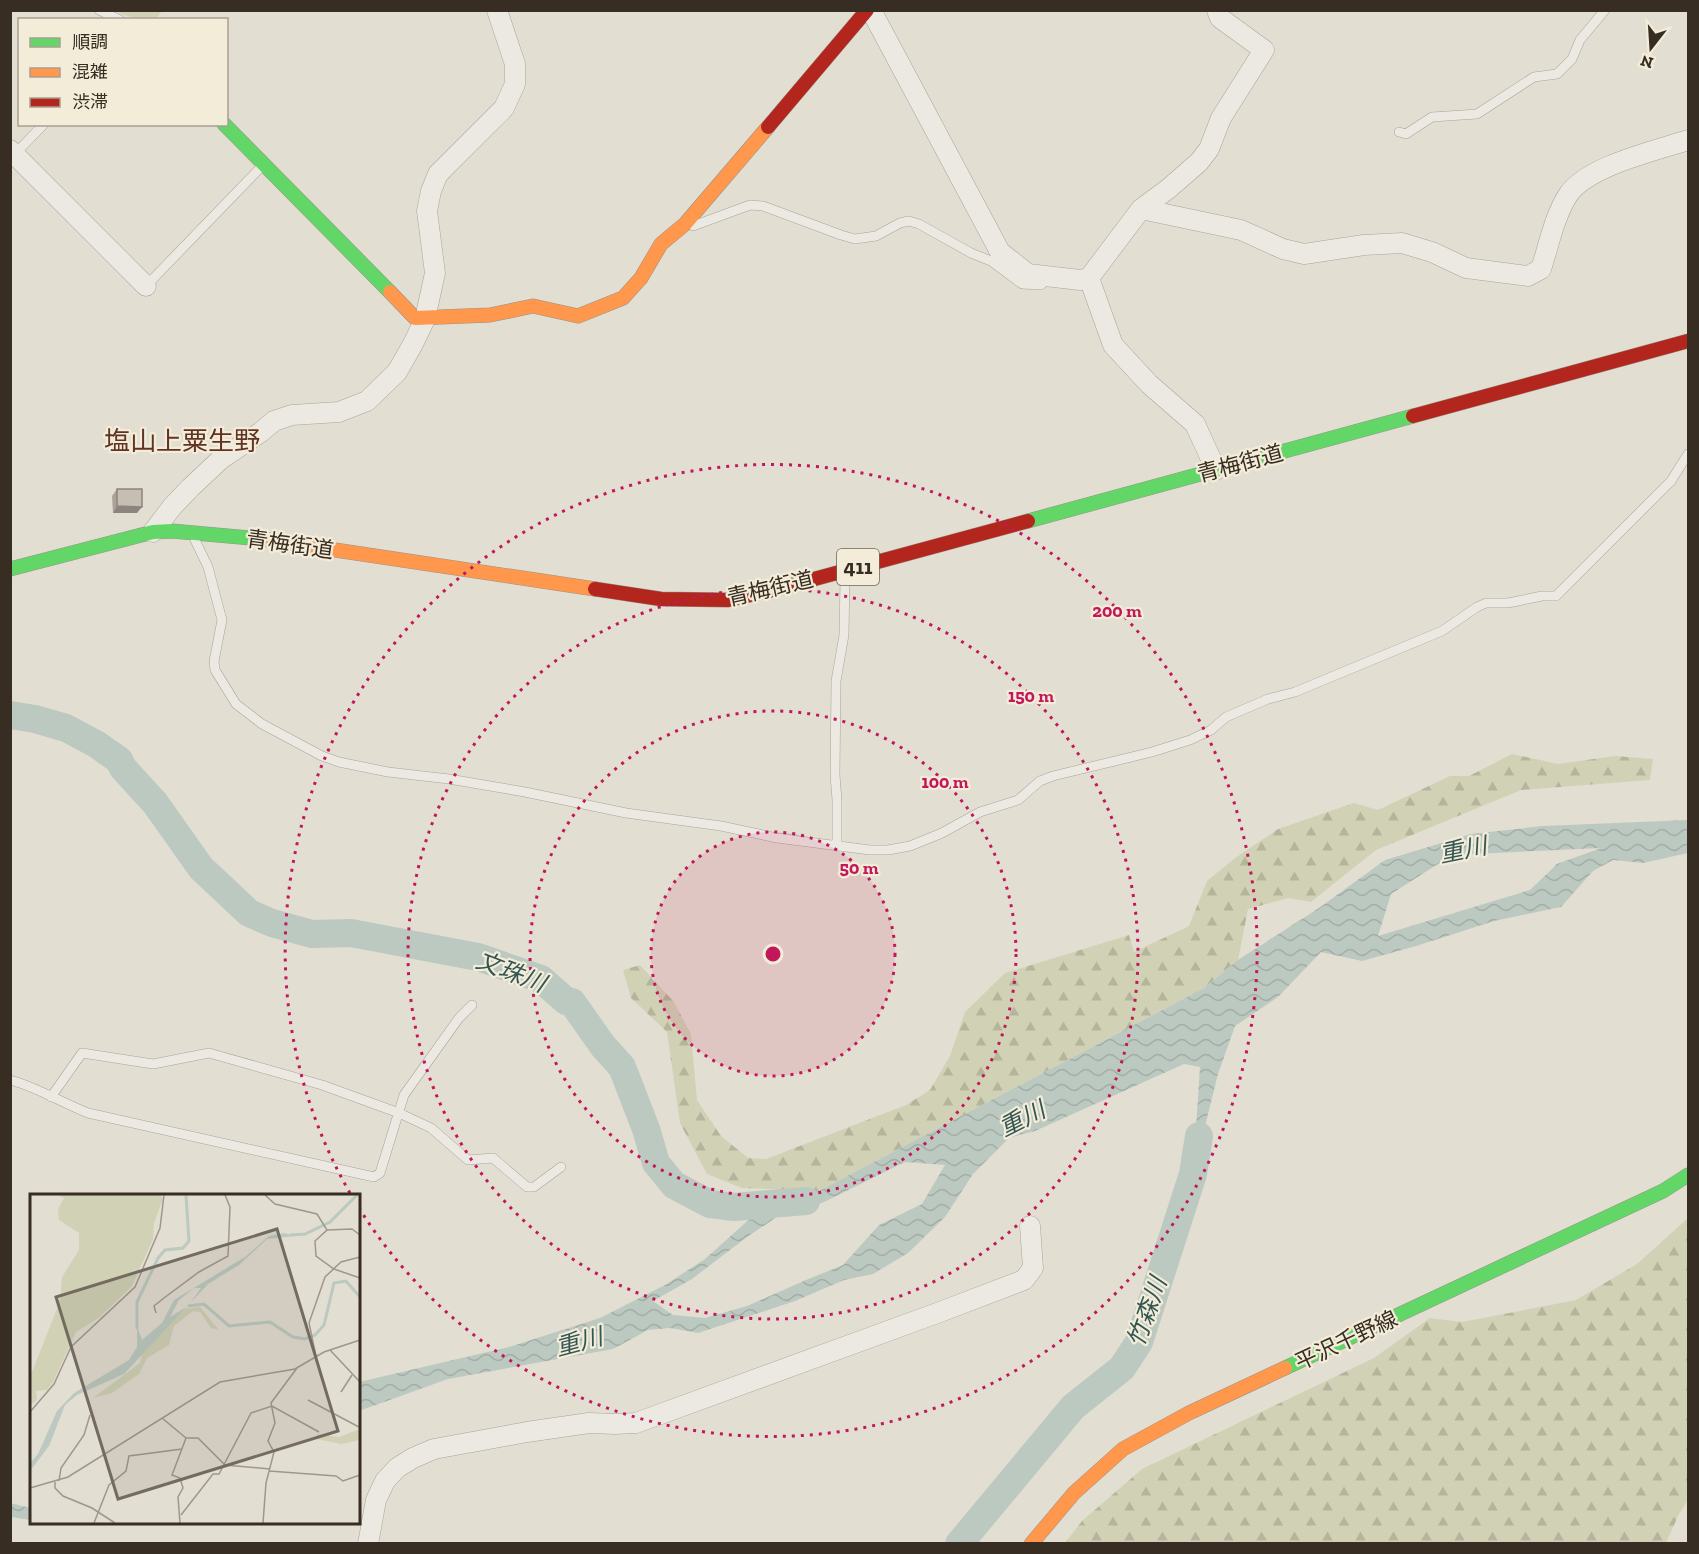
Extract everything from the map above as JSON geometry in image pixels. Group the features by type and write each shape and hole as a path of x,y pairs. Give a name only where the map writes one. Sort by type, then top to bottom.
{"main road":[{"path":"227,126 416,318 490,315 533,306 578,316 623,298 641,278 661,244 685,224 869,10"},
{"name":"青梅街道","path":"10,568 153,532 191,532 246,537 661,599 728,600 844,571 1689,341"},
{"name":"平沢千野線","path":"1031,1544 1074,1493 1123,1449 1189,1413 1663,1191 1689,1175"}],"street":[{"path":"153,532 171,507 221,459 274,421 292,415 339,412 367,401 397,372 424,319 435,273 427,211 431,191 438,174 504,108 515,84 514,64 497,10"},
{"path":"869,10 1000,252 1028,274 1080,280 1089,278 1141,209 1168,189 1209,149 1221,118 1264,50 1220,18 1217,10"},
{"path":"1141,209 1241,230 1283,249 1304,254 1364,245 1402,243 1432,252 1466,268 1528,276 1541,269 1558,215 1568,194 1582,179 1602,169 1689,140"},
{"path":"12,154 146,286"},
{"path":"1089,278 1113,345 1149,384 1195,424 1215,470"},
{"path":"368,1544 376,1500 385,1481 397,1467 413,1458 434,1449 527,1431 589,1423 636,1423 940,1312 1024,1280 1033,1268 1030,1226"}],"lane":[{"path":"99,10 116,18"},
{"path":"1399,132 1406,134 1432,117 1477,114 1534,77 1557,74 1572,59 1580,40 1605,10"},
{"path":"12,154 42,126"},
{"path":"146,286 264,164"},
{"path":"685,224 692,227 750,205 764,206 841,235 855,238 876,236 900,223 909,221 919,224 971,254 991,261 1022,284 1041,285 1049,276"},
{"path":"191,532 208,567 222,620 213,661 215,669 236,704 262,724 322,756 339,762 388,772 514,790 626,813 721,826 777,838 870,850 888,850 910,846 942,833 980,812 1018,800 1040,781 1190,740 1211,730 1226,717 1268,699 1295,692 1442,631 1486,603 1508,603 1542,596 1556,596 1671,481 1689,454"},
{"path":"837,845 837,800 834,775 836,681 844,635 844,571"},
{"path":"10,1080 27,1085 88,1113 374,1177 380,1173 404,1095 459,1018 472,1005"},
{"path":"51,1097 82,1053 153,1064 209,1053 322,1085 399,1113 431,1128 468,1160 493,1158 527,1187 534,1187 561,1167"}],"green space":[{"path":"115,11 162,11 157,18 135,18"},
{"path":"1512,754 1558,764 1615,756 1653,759 1650,780 1521,790 1376,850 1311,902 1288,898 1248,909 1238,960 1204,988 819,1191 742,1188 707,1174 680,1123 667,1032 631,998 623,970 640,965 674,1002 691,1034 697,1100 721,1136 748,1158 766,1159 906,1105 930,1090 950,1056 965,1012 1005,973 1129,935 1134,952 1189,926 1207,881 1235,858 1278,829 1354,803 1378,810 1450,776 1469,776"},
{"path":"1688,1218 1688,1500 1666,1543 1065,1543 1082,1521 1142,1469 1374,1358 1430,1318 1462,1322 1576,1300 1637,1264"}],"water":[{"name":"重川","path":"1688,820 1688,853 1643,863 1613,860 1593,871 1561,907 1494,921 1362,961 1321,952 1278,997 1235,1026 1218,1074 1193,1174 1200,1067 1184,1064 1035,1131 1009,1138 973,1174 945,1217 908,1253 873,1274 844,1280 795,1301 698,1333 670,1328 648,1330 613,1349 448,1379 360,1411 360,1382 509,1347 600,1318 665,1285 705,1259 776,1198 819,1191 1204,988 1238,960 1319,908 1385,860 1471,834 1543,826","holes":["1601,848 1557,864 1530,890 1378,936 1391,894 1452,855","905,1162 945,1165 922,1204 879,1225 843,1265 747,1306 705,1318 673,1315 653,1301 692,1279 790,1208 822,1203"]},
{"path":"10,1503 30,1508 30,1520 11,1517"}],"building":[{"path":"117,489 142,489 142,507 117,506"}],"waterway":[{"name":"文珠川","path":"10,715 66,728 96,744 119,760 123,768 155,803 201,868 249,913 272,923 312,934 351,933 478,957 541,979 566,1001 572,1002 603,1046 622,1067 646,1129 656,1163 674,1185 710,1204 734,1207 806,1201"},
{"name":"竹森川","path":"959,1544 1073,1407 1122,1368 1139,1342 1193,1174 1199,1136"}],"traffic: fast":[{"path":"226,126 390,292"},
{"path":"1028,521 1413,416"},
{"path":"10,569 153,532 172,531 262,539"},
{"path":"1285,1368 1663,1191 1688,1175"}],"traffic: slow":[{"path":"390,292 415,318 490,315 533,306 578,316 623,298 641,278 661,244 685,224 768,127"},
{"path":"262,539 595,589"},
{"path":"1031,1544 1074,1493 1123,1449 1189,1413 1285,1368"}],"traffic: jam":[{"path":"768,127 867,10"},
{"path":"1413,416 1688,341"},
{"path":"595,589 661,599 728,600 781,588 1028,521"}],"district":[{"name":"塩山上粟生野","path":"182,441"}]}
